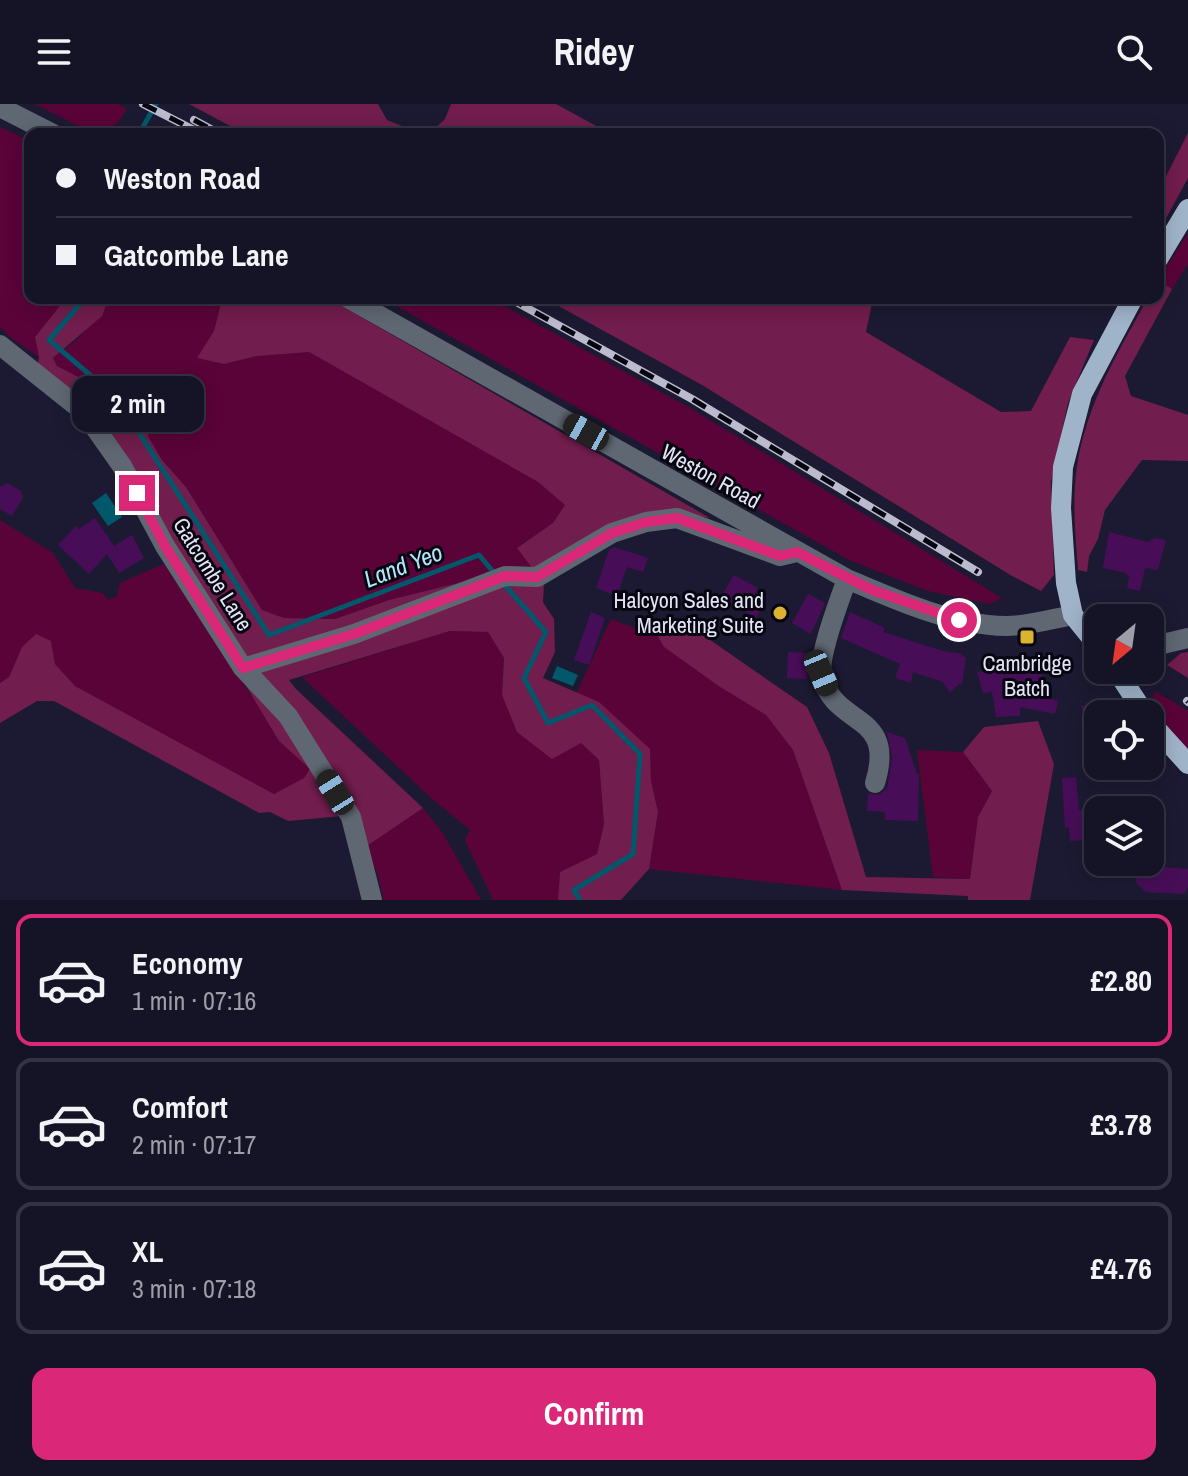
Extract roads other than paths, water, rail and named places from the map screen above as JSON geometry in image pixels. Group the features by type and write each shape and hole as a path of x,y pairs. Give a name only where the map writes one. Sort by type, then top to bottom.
{"main road":[{"path":"1164,249 1188,209"},
{"path":"1084,629 1073,615 1066,583 1061,508 1063,467 1082,394 1129,304"},
{"path":"1164,737 1188,764"}],"street":[{"path":"0,107 41,128"},
{"name":"Weston Road","path":"359,304 847,579 898,601 959,620 1006,626 1073,615"},
{"name":"Gatcombe Lane","path":"0,345 84,412 122,466 165,546 243,668 288,716 351,817 372,900"},
{"path":"243,668 354,634 499,579 537,577 612,533 646,522 677,518 780,556 797,552"},
{"path":"847,579 824,653 821,673 829,694 843,709 872,730 880,749 880,766 875,783"},
{"path":"1164,644 1188,638"}],"water":[{"path":"106,493 122,517 108,526 92,503"},
{"path":"557,666 578,675 573,686 552,678"}],"waterway":[{"name":"Land Yeo","path":"142,128 156,104"},
{"name":"Land Yeo","path":"80,304 49,340 116,397 269,635 479,555 495,574"},
{"name":"Land Yeo","path":"502,582 546,632 524,678 548,723 592,705 640,754 633,854 574,890 580,900"}],"railway":[{"path":"143,104 190,128"},
{"path":"194,120 209,128"},
{"path":"520,304 692,399 978,572"}],"place":[{"name":"Halcyon Sales and Marketing Suite","path":"780,613"},
{"name":"Cambridge Batch","path":"1027,637"}]}
